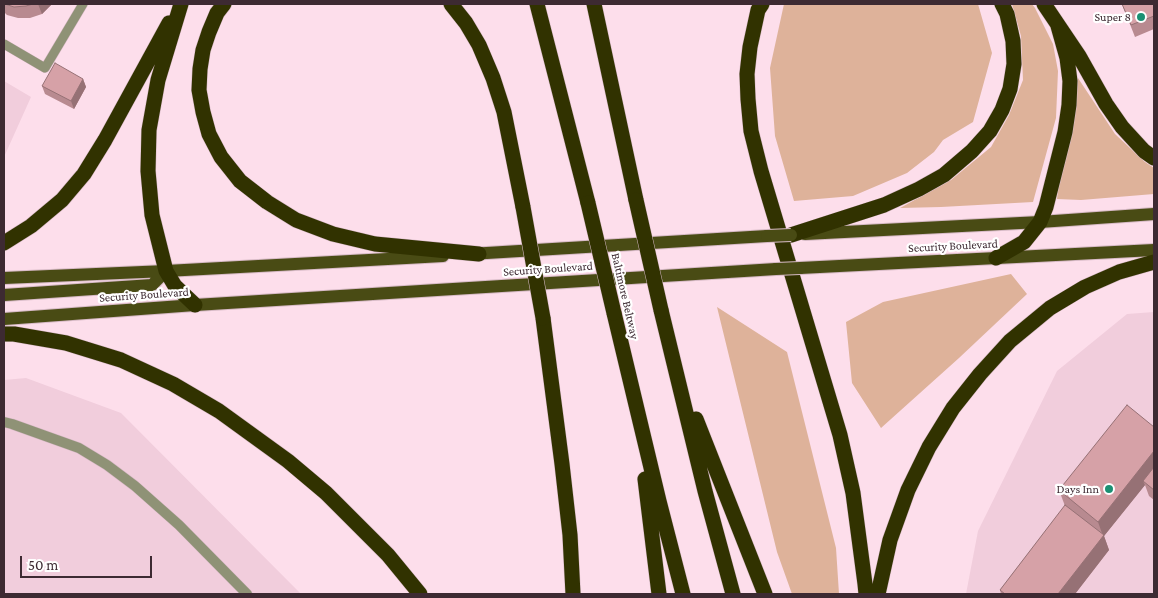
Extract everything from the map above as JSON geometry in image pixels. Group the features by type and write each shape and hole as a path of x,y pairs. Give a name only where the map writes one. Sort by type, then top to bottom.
{"highway":[{"path":"4,243 31,226 62,200 84,174 180,4"},
{"path":"180,4 158,80 149,130 148,171 152,215 166,271 174,286 195,305"},
{"path":"224,4 214,20 204,50 200,69 199,90 202,112 209,134 221,157 240,181 267,202 296,220 333,234 375,244 479,254"},
{"path":"451,4 480,45 504,112 543,318 570,535 573,594"},
{"name":"Baltimore Beltway","path":"537,4 588,203 683,594"},
{"path":"594,4 661,310 705,491 733,594"},
{"path":"762,4 758,10 750,47 747,74 751,131 761,171 840,435 853,493 866,594"},
{"path":"791,235 884,205 920,189 944,175 972,151 990,131 1002,110 1010,89 1014,64 1013,41 1007,14 1002,4"},
{"path":"1044,4 1079,56 1106,104 1122,127 1144,151 1154,158"},
{"path":"996,258 1024,242 1040,222 1046,207 1065,132 1069,105 1070,81 1067,58 1058,26"},
{"path":"878,594 890,540 908,490 929,446 953,408 980,374 1010,341 1050,308 1092,284 1119,272 1154,262"},
{"path":"4,334 66,343 121,360 173,384 219,411 288,461 326,493 388,555 420,594"},
{"path":"675,365 766,594"},
{"path":"636,406 659,594"}],"main road":[{"name":"Security Boulevard","path":"4,278 479,254 1154,214"},
{"name":"Security Boulevard","path":"4,319 195,305 776,269 1154,250"},
{"path":"4,295 152,285 166,271"}],"street":[{"path":"4,422 79,448 107,465 135,486 179,525 247,594"}],"lane":[{"path":"4,44 45,68 83,4"}],"shaded area":[{"path":"784,4 978,4 992,53 973,122 943,140 934,152 907,173 853,196 794,201 775,136 770,68"},
{"path":"1012,4 1032,4 1035,8 1053,44 1058,71 1056,118 1033,202 900,208 951,180 991,147 1009,115 1023,80 1021,36"},
{"path":"1078,78 1115,134 1154,168 1154,194 1081,200 1057,199 1059,181 1074,113"},
{"path":"4,81 31,97 4,157"},
{"path":"1011,274 1027,294 881,428 852,383 846,322 883,302"},
{"path":"717,307 787,352 836,548 839,594 792,594 777,552"},
{"path":"1154,312 1154,594 966,594 978,531 1057,371 1127,314"},
{"path":"26,378 121,413 301,594 4,594 4,380"}],"building":[{"path":"5,4 33,4 14,7"},
{"name":"Super 8","path":"1122,4 1154,4 1154,16 1131,25"},
{"path":"55,63 83,79 71,101 42,86"},
{"name":"Days Inn","path":"1127,405 1154,427 1154,451 1098,522 1059,490"},
{"path":"1154,467 1154,490 1143,481"},
{"name":"Days Inn","path":"1065,505 1104,535 1058,594 1005,594 1000,590"}],"place":[{"name":"Super 8","path":"1141,17"},
{"name":"Days Inn","path":"1109,489"}]}
